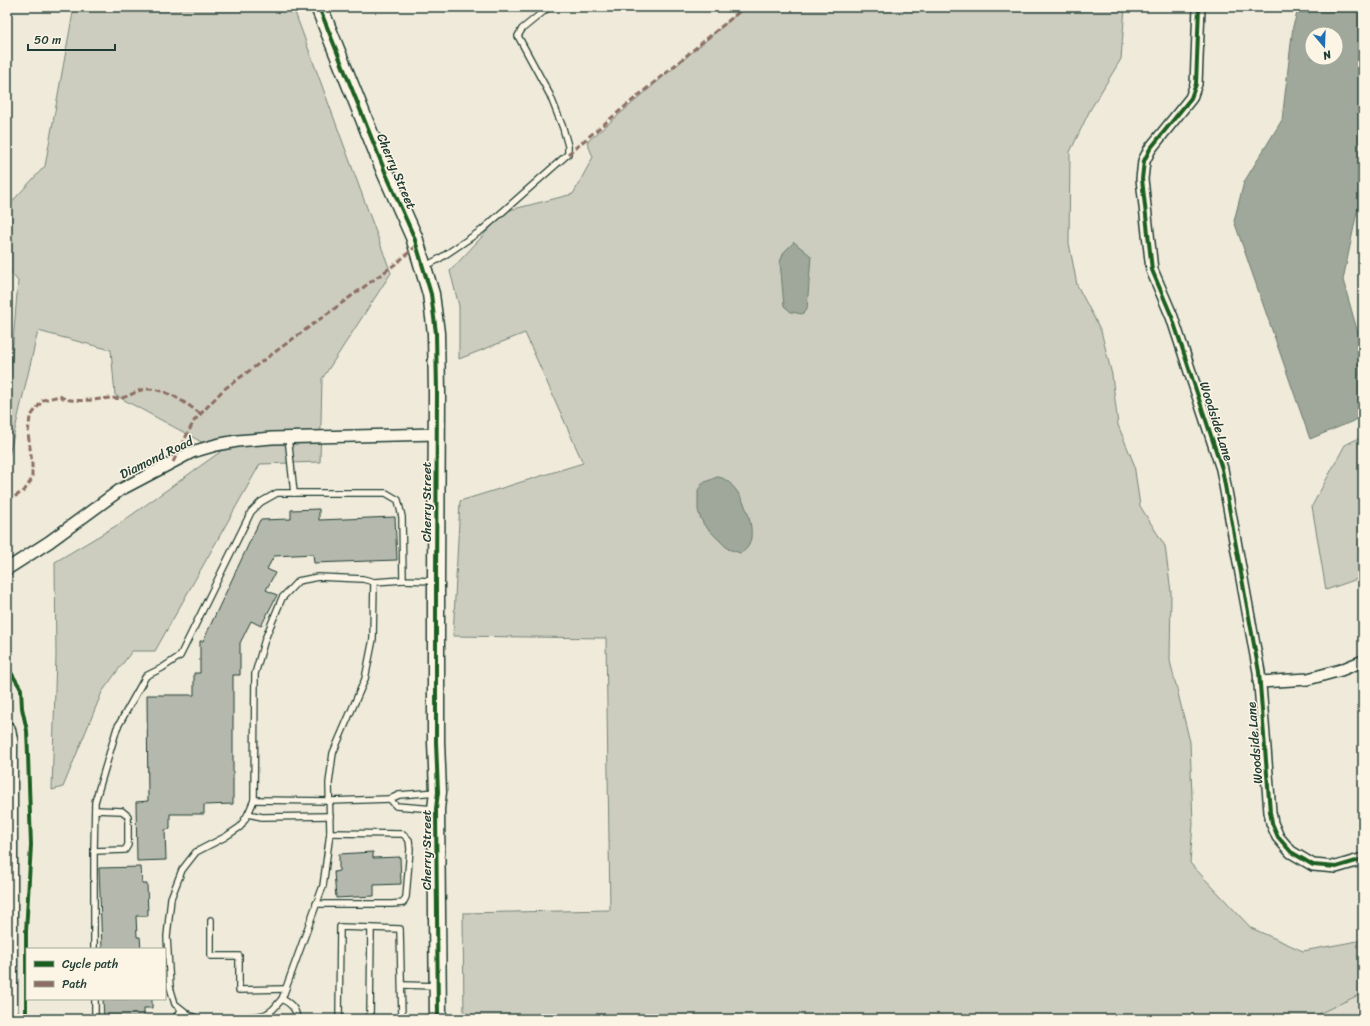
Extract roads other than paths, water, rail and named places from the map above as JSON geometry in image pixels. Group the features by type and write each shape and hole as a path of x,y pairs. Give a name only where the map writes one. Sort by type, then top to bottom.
{"street":[{"name":"Cherry Street","path":"320,7 386,174 414,237 431,294 436,333 436,742 438,792 436,809 438,1019"},
{"name":"Woodside Lane","path":"1199,7 1196,84 1191,98 1144,161 1142,179 1152,270 1172,317 1222,469 1260,682 1272,823 1278,837 1291,852 1313,865 1336,866 1363,859"},
{"name":"Diamond Road","path":"7,569 49,542 120,490 192,452 237,441 288,437 436,434"},
{"path":"1260,682 1308,679 1341,670 1363,661"},
{"path":"7,730 10,740 8,750 9,1019"}],"lane":[{"path":"424,267 439,259 482,230 568,154 568,146 563,128 550,95 518,36 522,29 549,7"},
{"path":"288,437 294,493"},
{"path":"94,948 95,802 117,728 146,676 162,668 180,656 251,512 261,502 277,493 386,493 398,500 402,517 402,580"},
{"path":"198,1019 189,1017 175,1004 170,987 167,936 171,898 182,870 196,852 225,837 240,827 254,800 255,674 265,639 282,598 298,581 318,577 363,579 374,582 402,580 436,581"},
{"path":"228,1019 257,1016 270,1012 282,999 323,886 330,833 329,783 333,753 365,679 373,639 374,582"},
{"path":"254,800 330,801 390,799 399,795 438,792"},
{"path":"390,799 396,806 436,809"},
{"path":"94,851 125,850 128,844 128,816 122,811 95,810"},
{"path":"248,814 262,817 330,816"},
{"path":"316,904 392,904 403,903 406,897 410,849 409,840 403,834 330,833"},
{"path":"211,920 211,956 239,956 239,990 285,989"},
{"path":"339,1019 340,927 400,929 402,1019"},
{"path":"370,1019 371,928"},
{"path":"402,986 437,986"},
{"path":"282,999 291,1004 296,1010 297,1019"},
{"path":"95,1000 95,1019"},
{"path":"174,1019 182,1010"}]}
